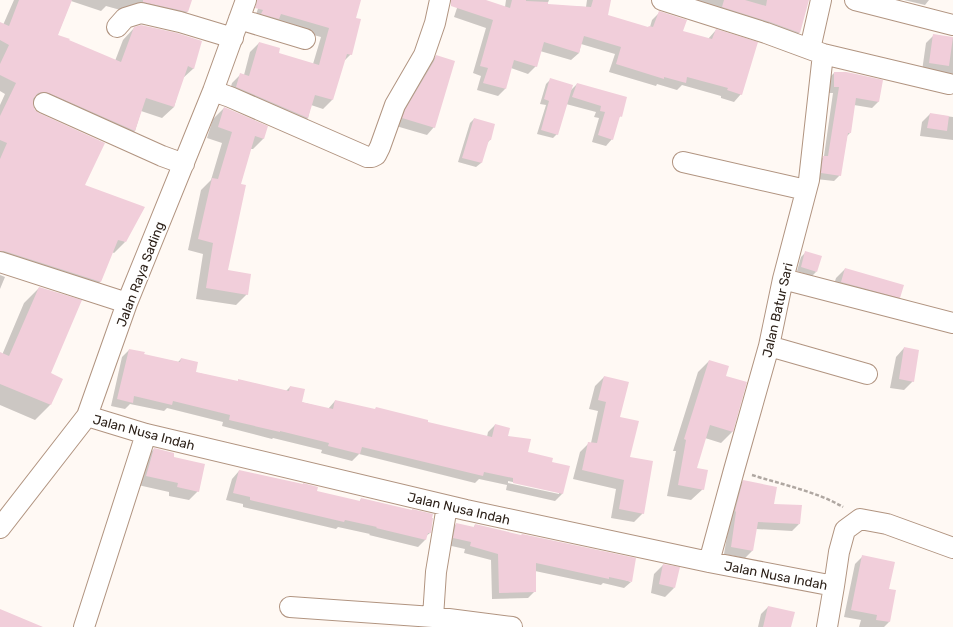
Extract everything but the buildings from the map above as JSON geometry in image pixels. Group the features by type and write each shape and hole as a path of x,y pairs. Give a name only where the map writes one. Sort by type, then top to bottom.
{"street":[{"name":"Jalan Raya Sading","path":"0,528 87,416 127,304 213,91 246,0"},
{"path":"213,91 367,157 372,157 376,155 380,146 395,105 424,54 435,23 440,0"},
{"path":"662,0 817,51 950,84"},
{"name":"Jalan Batur Sari","path":"709,562 769,346 783,279 809,180 817,51 822,0"},
{"path":"855,0 953,25"},
{"path":"117,27 125,18 141,13 180,22 233,38"},
{"path":"239,19 305,39"},
{"path":"44,103 162,156 184,164"},
{"path":"683,162 806,190"},
{"path":"0,262 127,304"},
{"path":"783,279 953,324"},
{"path":"769,346 867,374"},
{"name":"Jalan Nusa Indah","path":"87,416 146,434 447,506 709,562 834,586"},
{"path":"84,627 146,434"},
{"path":"433,617 436,572 447,506"},
{"path":"827,627 839,552 845,530 860,519 887,524 953,548"},
{"path":"290,607 433,617 512,627"}],"path":[{"path":"734,470 813,494 836,503 860,519"}]}
